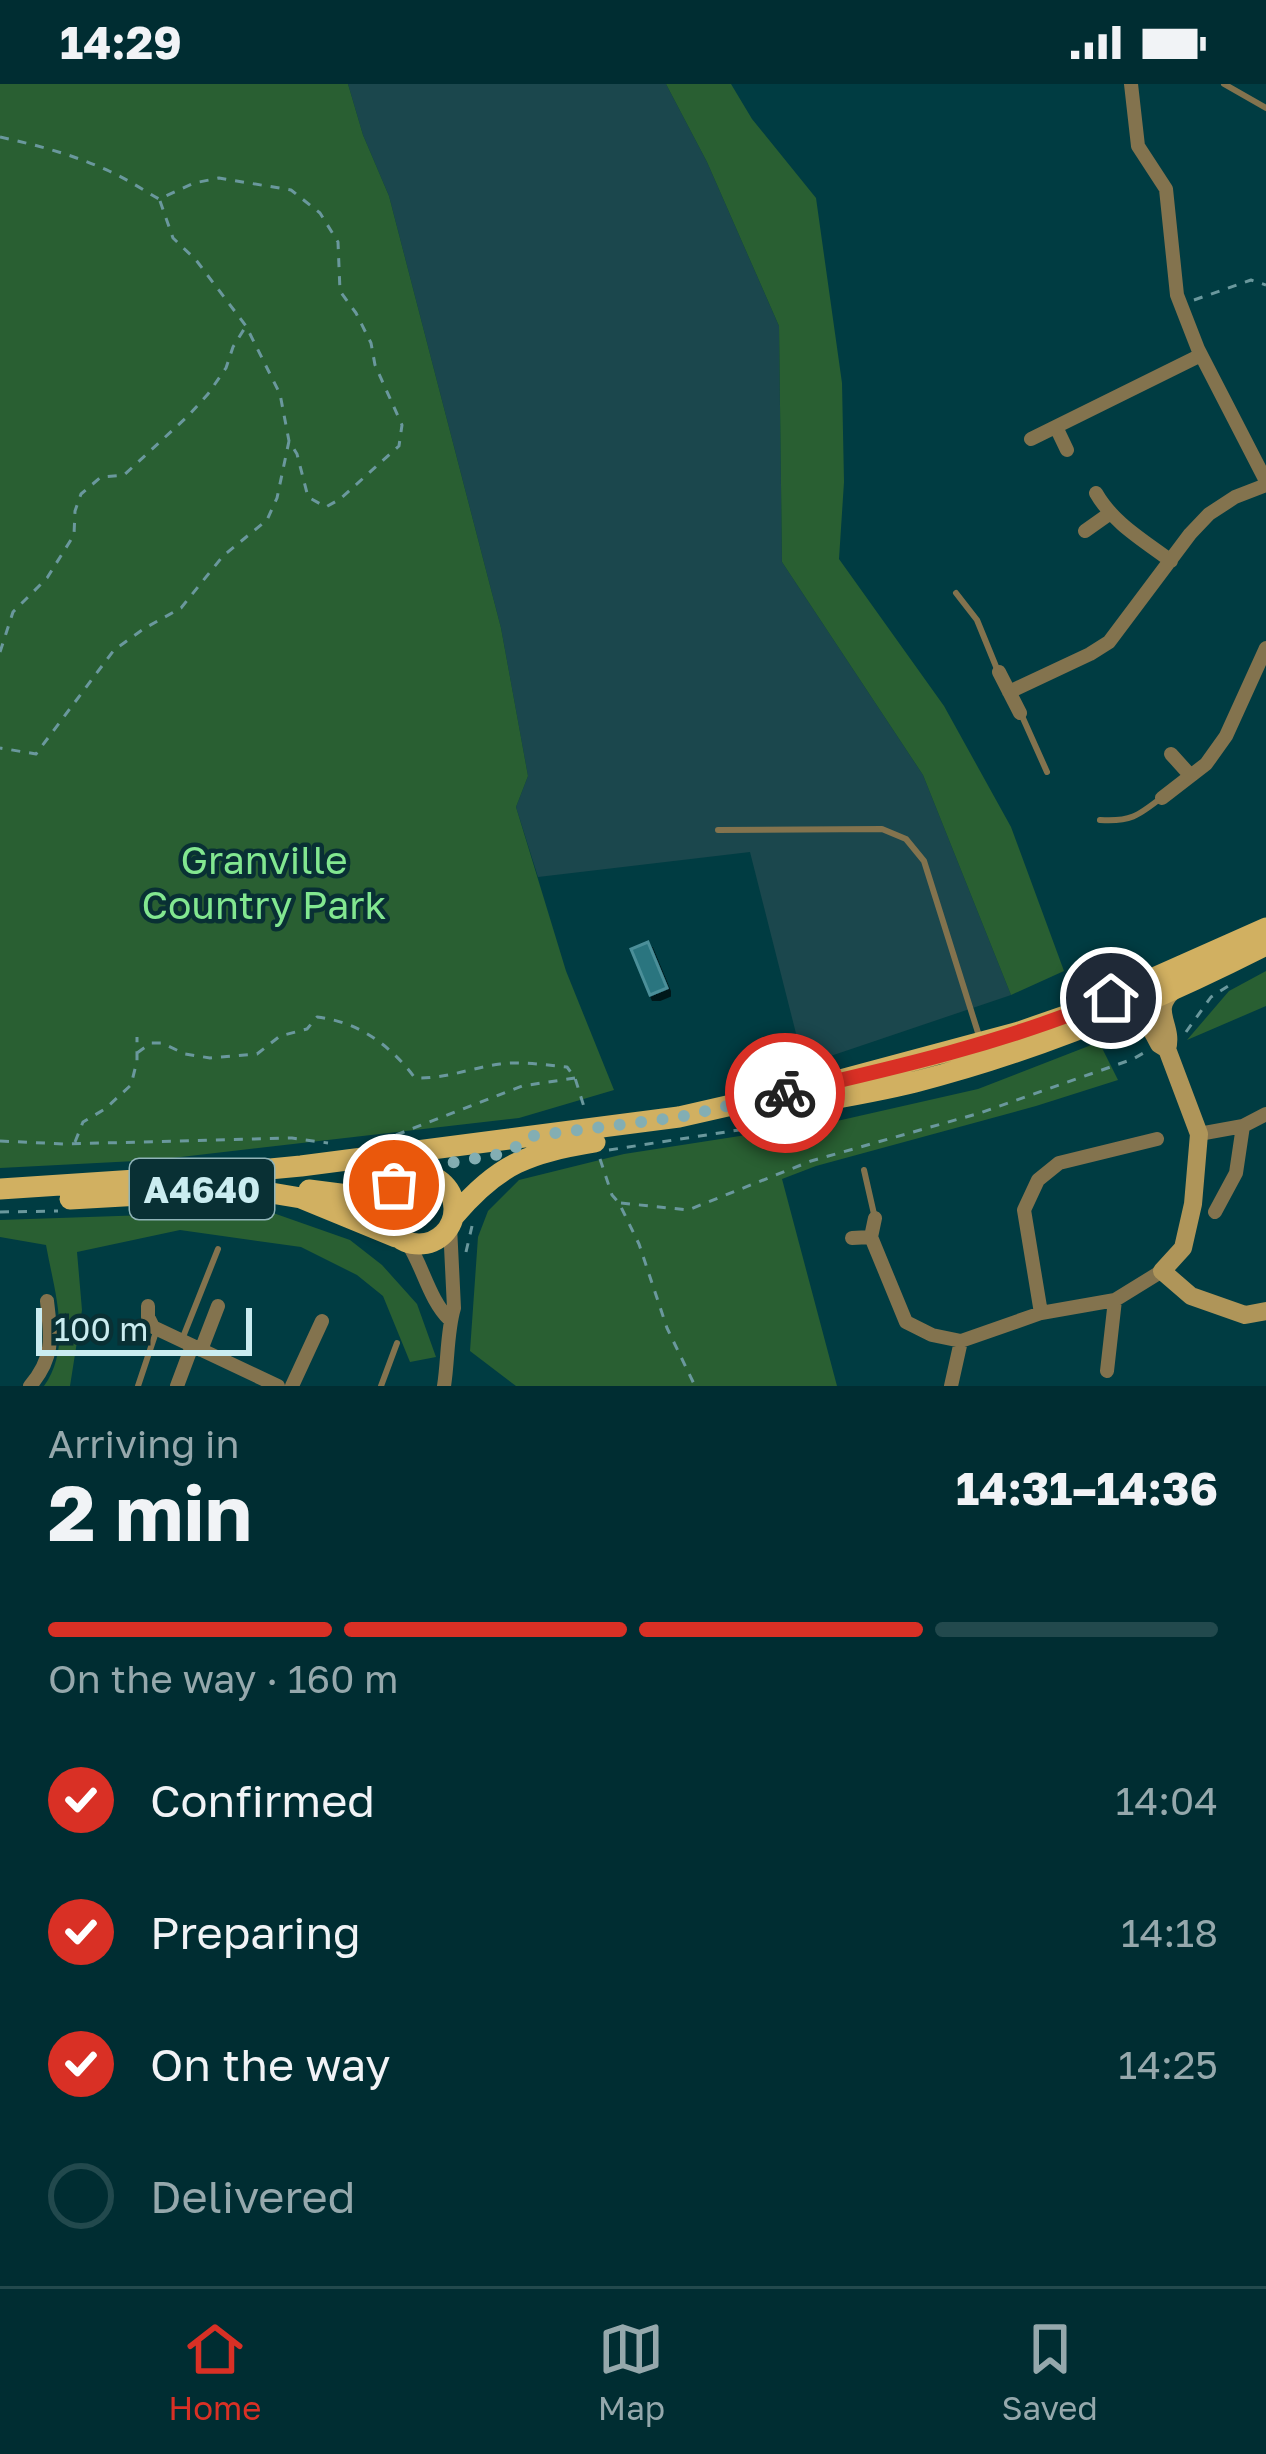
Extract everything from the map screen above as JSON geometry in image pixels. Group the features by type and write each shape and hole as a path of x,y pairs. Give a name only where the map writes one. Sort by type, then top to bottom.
{"main road":[{"name":"A4640","path":"0,1189 301,1166 679,1117 837,1082 981,1043 1077,1012 1266,928"},
{"path":"388,1192 384,1216 389,1228 402,1239 430,1239 486,1181 534,1156 911,1083 1120,1013 1266,946"},
{"name":"A4640","path":"196,1176 213,1182 254,1182 348,1195 388,1192 401,1179 432,1166 507,1153 532,1136"},
{"path":"417,1175 447,1188 454,1198 452,1220"},
{"name":"A4640","path":"0,1202 242,1188 302,1198 402,1239"}],"street":[{"path":"1009,692 1109,642 1209,514 1266,483 1180,304 1166,189 1138,146 1131,84"},
{"path":"1031,439 1201,355"},
{"path":"1056,427 1067,450"},
{"path":"1096,493 1109,514 1171,561"},
{"path":"1085,531 1109,514"},
{"path":"1162,798 1206,764 1226,736 1266,648"},
{"path":"998,672 1020,712"},
{"path":"1172,754 1190,775"},
{"path":"1163,1046 1170,1039 1161,1005 1173,991"},
{"path":"875,1217 871,1238 905,1322 932,1335 961,1341 1041,1313 1115,1300 1162,1271 1183,1248 1193,1204 1198,1134 1163,1046 1143,1014 1120,1013"},
{"path":"1198,1134 1243,1126 1266,1114"},
{"path":"1215,1212 1236,1173 1243,1126"},
{"path":"1041,1313 1024,1210 1038,1180 1059,1163 1156,1139"},
{"path":"444,1386 454,1309 452,1220"},
{"path":"852,1238 871,1238"},
{"path":"402,1239 419,1260 441,1312 450,1320"},
{"path":"1162,1271 1191,1296 1245,1315 1266,1311"},
{"path":"1106,1371 1115,1300"},
{"path":"30,1386 49,1358 47,1301"},
{"path":"148,1306 148,1317 157,1329 278,1386"},
{"path":"176,1386 191,1346 218,1306"},
{"path":"292,1386 322,1321"},
{"path":"29,1325 50,1324"},
{"path":"951,1386 961,1341"}],"lane":[{"path":"1224,84 1266,108"},
{"path":"956,593 977,620 998,672"},
{"path":"1020,712 1047,772"},
{"path":"1100,820 1138,817 1162,798"},
{"path":"718,830 882,829 906,839 924,862 981,1043"},
{"path":"864,1170 875,1217"},
{"path":"835,1242 852,1238"},
{"path":"191,1346 218,1249"},
{"path":"138,1386 157,1329"},
{"path":"381,1386 397,1342"}],"path":[{"path":"0,137 90,163 159,199 173,238 196,260 246,326 280,394 308,497 326,507 340,499 399,446 402,425 371,344 340,291 338,242 320,213 291,190 220,178 194,183 159,199"},
{"path":"1180,304 1251,280 1266,285"},
{"path":"0,652 13,612 46,578 74,535 81,494 101,477 124,475 188,416 226,368 246,326"},
{"path":"0,748 36,754 114,650 181,608 223,556 268,520 289,440"},
{"path":"619,1203 688,1210 811,1160 980,1113 1133,1059 1186,1032 1211,997 1241,977"},
{"path":"137,1054 152,1043 210,1058 257,1054 280,1036 307,1029 317,1017 351,1023 379,1040 415,1078 435,1079 501,1064 567,1067 586,1112"},
{"path":"74,1144 83,1122 130,1085 137,1037"},
{"path":"381,1140 522,1086 575,1078"},
{"path":"0,1141 74,1144 292,1138 333,1144"},
{"path":"600,1160 695,1386"},
{"path":"136,1209 193,1204"},
{"path":"0,1212 68,1210"}],"shaded area":[{"path":"348,84 666,84 707,162 779,326 782,562 923,775 1011,995 804,1065 750,852 538,877 516,807 528,776 501,628 389,196"}],"green space":[{"name":"Granville Country Park","path":"0,84 348,84 389,196 501,628 528,776 516,807 566,971 614,1090 519,1118 155,1160 0,1168"},
{"path":"666,84 731,84 752,119 816,198 842,383 844,482 839,559 944,706 1011,827 1064,971 1011,995 923,775 782,562 779,326 707,162"},
{"path":"1266,971 1266,1006 1187,1040 1229,991"},
{"path":"1099,1042 1118,1080 782,1179 837,1386 516,1386 470,1351 478,1237 488,1211 519,1180 624,1154 837,1121 978,1089"},
{"path":"276,1214 350,1240 382,1265 417,1304 436,1357 410,1362 383,1296 357,1275 301,1247 180,1230 77,1252 82,1310 70,1386 44,1386 53,1370 59,1336 46,1245 0,1237 0,1220"}],"building":[{"path":"648,942 667,988 650,995 631,949"}],"way so far":[{"path":"394,1185 432,1166 507,1153 532,1136 679,1117 785,1093"}],"route":[{"path":"785,1093 969,1047 1111,998"}]}
